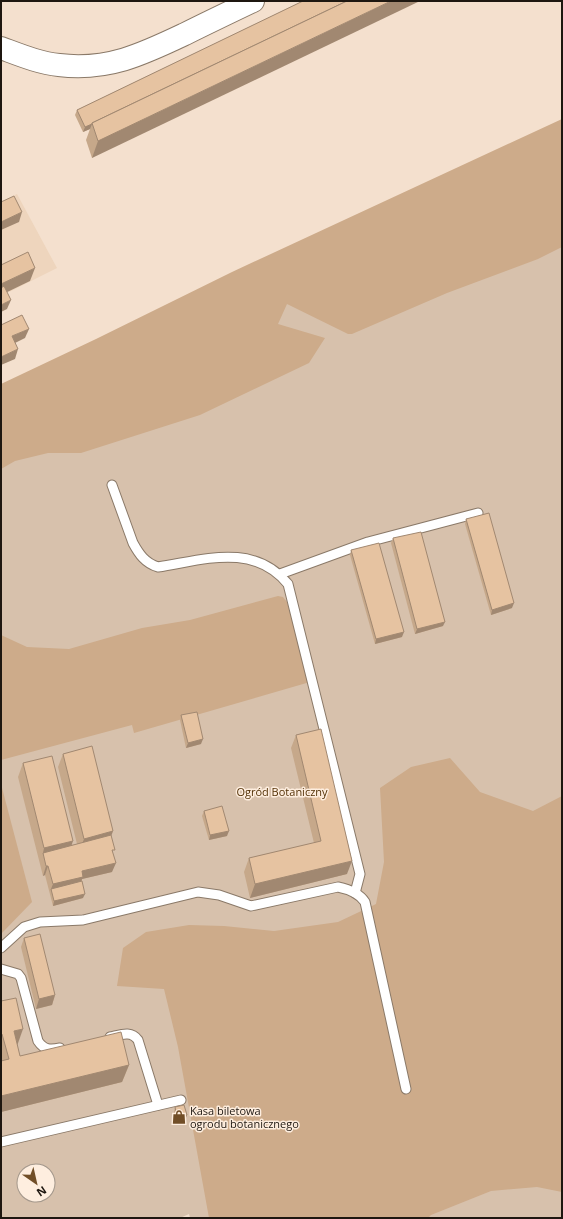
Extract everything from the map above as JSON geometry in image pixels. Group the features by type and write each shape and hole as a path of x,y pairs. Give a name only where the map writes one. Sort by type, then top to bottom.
{"street":[{"path":"1,48 28,58 60,65 98,65 117,62 153,50 253,1"}],"lane":[{"path":"112,485 133,543 137,551 152,565 158,567 218,557 247,558 264,564 280,574 288,584 360,874 355,893"},
{"path":"280,574 368,542 478,513"},
{"path":"1,948 24,927 40,922 83,920 198,892 218,895 251,906 338,886 355,893 366,902 406,1089"},
{"path":"1,969 18,974 21,978 40,1044 51,1050 66,1046"},
{"path":"103,1038 125,1034 131,1034 136,1037 140,1044 158,1105"},
{"path":"1,1142 181,1100"}],"shaded area":[{"path":"562,119 562,247 538,259 447,293 352,334 348,334 287,304 278,324 325,338 309,363 200,415 81,453 48,453 15,461 1,469 1,384 232,272"},
{"path":"17,194 57,268 1,296 1,202"},
{"path":"278,596 283,597 287,602 310,682 134,733 132,725 1,760 1,635 27,647 69,649 142,628 190,620"},
{"path":"450,758 480,792 533,811 562,796 562,1192 537,1187 491,1191 431,1215 428,1218 209,1218 178,1047 164,989 117,986 123,948 146,932 189,925 224,926 274,931 338,922 376,904 384,862 380,788 411,767"},
{"path":"1,784 32,902 1,934"}],"green space":[{"name":"Ogród Botaniczny","path":"562,150 562,1218 190,1218 189,1214 180,1218 1,1218 1,414"}],"building":[{"path":"303,1 347,1 85,127 77,110"},
{"path":"347,1 391,1 98,141 92,123"},
{"path":"14,196 22,212 1,222 1,202"},
{"path":"28,252 35,268 1,284 1,265"},
{"path":"4,286 11,300 1,305 1,288"},
{"path":"22,315 29,329 12,336 18,349 1,357 1,325"},
{"path":"489,513 514,603 492,610 466,519"},
{"path":"421,532 445,622 417,629 393,538"},
{"path":"379,543 404,632 376,639 351,550"},
{"path":"197,712 203,739 188,743 181,715"},
{"path":"321,729 352,861 255,884 249,858 321,841 296,735"},
{"path":"92,746 113,831 84,839 63,754"},
{"path":"52,756 73,841 44,848 23,763"},
{"path":"222,806 229,831 210,835 204,811"},
{"path":"111,835 115,850 112,850 116,863 82,871 83,877 53,884 43,853"},
{"path":"82,881 85,894 54,901 51,889"},
{"path":"40,934 55,995 39,999 24,938"},
{"path":"16,998 23,1029 14,1031 20,1056 121,1032 129,1065 1,1096 1,1061 9,1059 1,1034 1,1001"},
{"path":"184,1105 187,1115 177,1117 175,1107"}],"place":[{"name":"Kasa biletowa ogrodu botanicznego","path":"179,1117"}]}
